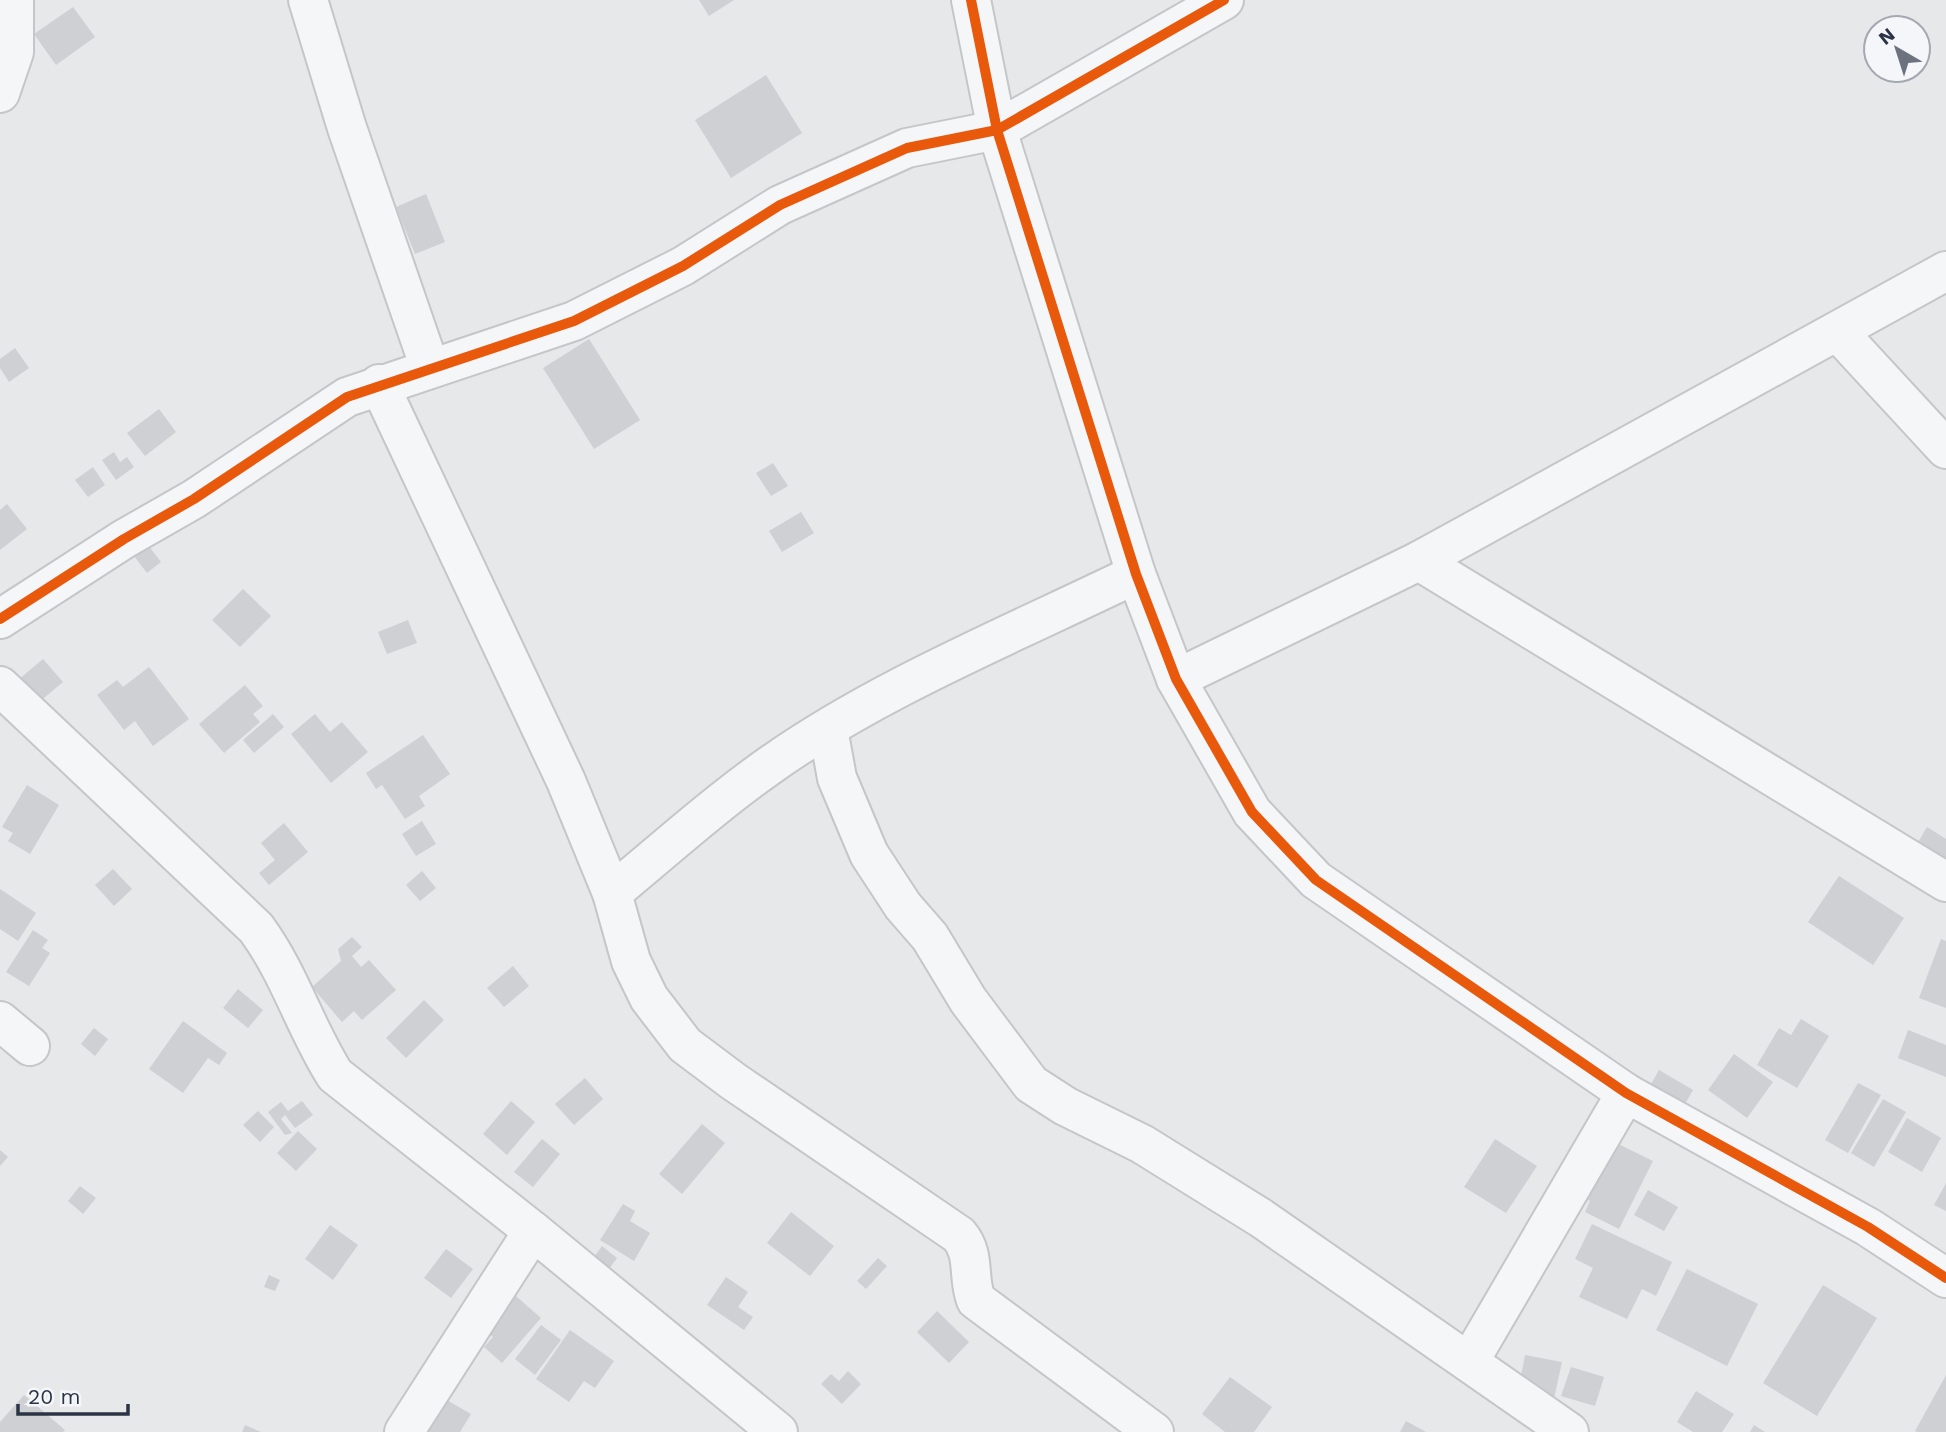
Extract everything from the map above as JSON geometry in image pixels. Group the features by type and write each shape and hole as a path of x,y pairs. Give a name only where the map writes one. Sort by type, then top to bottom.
{"street":[{"path":"0,93 14,52 14,0"},
{"path":"308,0 347,128 430,368"},
{"path":"971,0 997,130 1136,574 1176,679 1252,812 1316,880 1626,1093 1868,1227 1946,1278"},
{"path":"0,619 124,539 194,499 347,397 379,384 574,321 683,266 780,205 907,148 997,130 1224,0"},
{"path":"1176,679 1419,561 1946,271"},
{"path":"1838,332 1946,449"},
{"path":"379,384 566,781 612,893 631,961 649,998 685,1045 733,1081 959,1235 969,1246 970,1284 976,1300 1154,1432"},
{"path":"1419,561 1946,882"},
{"path":"612,893 769,766 828,729 942,668 1136,574"},
{"path":"0,686 256,928 274,952 315,1044 335,1075 533,1231 778,1432"},
{"path":"828,729 837,778 869,854 903,906 929,937 975,1010 1031,1084 1065,1106 1142,1144 1261,1218 1569,1432"},
{"path":"0,1021 30,1046"},
{"path":"1469,1362 1626,1093"},
{"path":"404,1432 533,1231"}],"building":[{"path":"699,0 734,0 709,16"},
{"path":"73,7 95,37 56,65 34,34"},
{"path":"766,75 802,133 731,178 695,120"},
{"path":"426,194 445,242 415,254 396,207"},
{"path":"589,339 640,420 594,449 543,368"},
{"path":"15,348 29,368 9,382 0,368 0,359"},
{"path":"159,409 176,432 145,456 127,433"},
{"path":"114,452 120,462 127,457 134,467 116,480 102,460"},
{"path":"773,463 788,486 771,496 756,473"},
{"path":"93,467 105,485 88,497 75,480"},
{"path":"7,504 27,529 0,550 0,510"},
{"path":"801,512 814,533 782,552 769,531"},
{"path":"148,545 161,562 147,573 134,556"},
{"path":"243,589 271,616 240,647 212,620"},
{"path":"408,620 417,643 387,654 378,632"},
{"path":"43,659 63,682 32,708 12,685"},
{"path":"149,667 189,719 153,746 135,721 124,730 97,695 117,680 123,687"},
{"path":"245,685 263,706 253,714 260,722 224,753 199,724"},
{"path":"273,714 284,727 254,753 243,740"},
{"path":"315,714 330,732 342,722 368,752 331,783 291,734"},
{"path":"423,735 450,774 419,796 425,806 405,819 382,785 376,789 366,773"},
{"path":"27,785 59,805 30,854 8,841 13,833 2,827"},
{"path":"422,821 436,844 416,856 402,834"},
{"path":"284,823 308,852 269,885 259,873 275,860 261,843"},
{"path":"1927,827 1946,839 1946,890 1904,866"},
{"path":"113,869 132,889 114,906 95,885"},
{"path":"422,871 436,888 420,901 406,885"},
{"path":"1839,876 1904,918 1873,965 1808,922"},
{"path":"0,889 36,913 18,941 0,929"},
{"path":"33,930 48,940 42,948 50,953 29,986 6,972"},
{"path":"352,937 362,947 352,956 361,967 369,960 396,990 362,1020 354,1011 342,1022 312,987 341,961 338,949"},
{"path":"1941,939 1946,941 1946,1008 1919,998"},
{"path":"513,966 529,986 504,1007 487,988"},
{"path":"238,989 263,1010 248,1028 223,1008"},
{"path":"424,1000 444,1020 406,1058 386,1038"},
{"path":"1801,1019 1829,1036 1797,1088 1757,1065 1779,1028 1791,1035"},
{"path":"183,1021 227,1053 219,1065 208,1058 183,1093 149,1069"},
{"path":"94,1028 108,1039 95,1056 81,1044"},
{"path":"1908,1030 1946,1045 1946,1077 1898,1058"},
{"path":"1734,1054 1773,1082 1747,1118 1708,1090"},
{"path":"1659,1070 1693,1090 1673,1125 1639,1105"},
{"path":"585,1078 603,1099 574,1125 555,1104"},
{"path":"1858,1083 1881,1095 1848,1153 1825,1140"},
{"path":"1883,1099 1906,1112 1874,1167 1851,1153"},
{"path":"302,1101 313,1115 295,1128 285,1115 281,1119 292,1133 285,1135 268,1112 281,1102 288,1111"},
{"path":"511,1101 535,1122 507,1155 483,1134"},
{"path":"258,1111 274,1127 260,1142 243,1125"},
{"path":"1907,1118 1941,1138 1922,1172 1888,1152"},
{"path":"702,1124 725,1143 682,1194 659,1174"},
{"path":"1590,1130 1653,1161 1619,1229 1585,1212 1590,1201 1575,1194"},
{"path":"298,1131 317,1149 296,1171 277,1153"},
{"path":"542,1139 560,1154 533,1187 514,1172"},
{"path":"1495,1139 1537,1166 1506,1213 1464,1187"},
{"path":"0,1150 8,1157 0,1166"},
{"path":"1946,1183 1946,1211 1934,1205"},
{"path":"80,1186 96,1198 83,1214 68,1201"},
{"path":"1648,1190 1678,1207 1664,1231 1634,1215"},
{"path":"623,1204 635,1211 630,1221 650,1233 634,1261 600,1240"},
{"path":"791,1212 834,1246 810,1276 767,1243"},
{"path":"1592,1224 1672,1262 1656,1296 1642,1289 1627,1319 1579,1297 1593,1268 1575,1259"},
{"path":"330,1225 358,1245 333,1280 305,1259"},
{"path":"602,1246 617,1258 609,1269 594,1257"},
{"path":"446,1249 473,1269 451,1298 424,1278"},
{"path":"878,1258 887,1266 866,1289 857,1281"},
{"path":"1687,1269 1758,1304 1727,1366 1656,1330"},
{"path":"269,1275 280,1280 275,1291 264,1287"},
{"path":"726,1277 748,1292 738,1307 753,1317 744,1330 707,1305"},
{"path":"1823,1285 1877,1318 1817,1416 1763,1383"},
{"path":"516,1296 541,1318 502,1363 484,1347 493,1337 486,1330"},
{"path":"937,1311 969,1342 949,1363 917,1332"},
{"path":"541,1325 561,1340 535,1375 515,1359"},
{"path":"570,1330 614,1361 595,1388 584,1381 569,1402 536,1379"},
{"path":"1525,1355 1562,1362 1553,1403 1517,1397"},
{"path":"1571,1367 1604,1377 1595,1406 1561,1396"},
{"path":"848,1371 861,1384 842,1404 821,1384 831,1374 839,1381"},
{"path":"1946,1375 1946,1432 1915,1431"},
{"path":"1230,1377 1272,1407 1254,1432 1225,1432 1202,1414"},
{"path":"1696,1391 1734,1414 1722,1432 1693,1432 1677,1422"},
{"path":"24,1395 65,1430 0,1432 0,1422"},
{"path":"445,1399 471,1414 460,1432 426,1432"},
{"path":"1406,1421 1426,1432 1400,1432"},
{"path":"245,1425 261,1432 242,1432"},
{"path":"1754,1425 1765,1432 1750,1432"}],"cycle path":[{"path":"971,0 997,130 1136,574 1176,679 1252,812 1316,880 1626,1093 1868,1227 1946,1278"},
{"path":"0,619 124,539 194,499 347,397 574,321 683,266 780,205 907,148 997,130 1224,0"}]}
